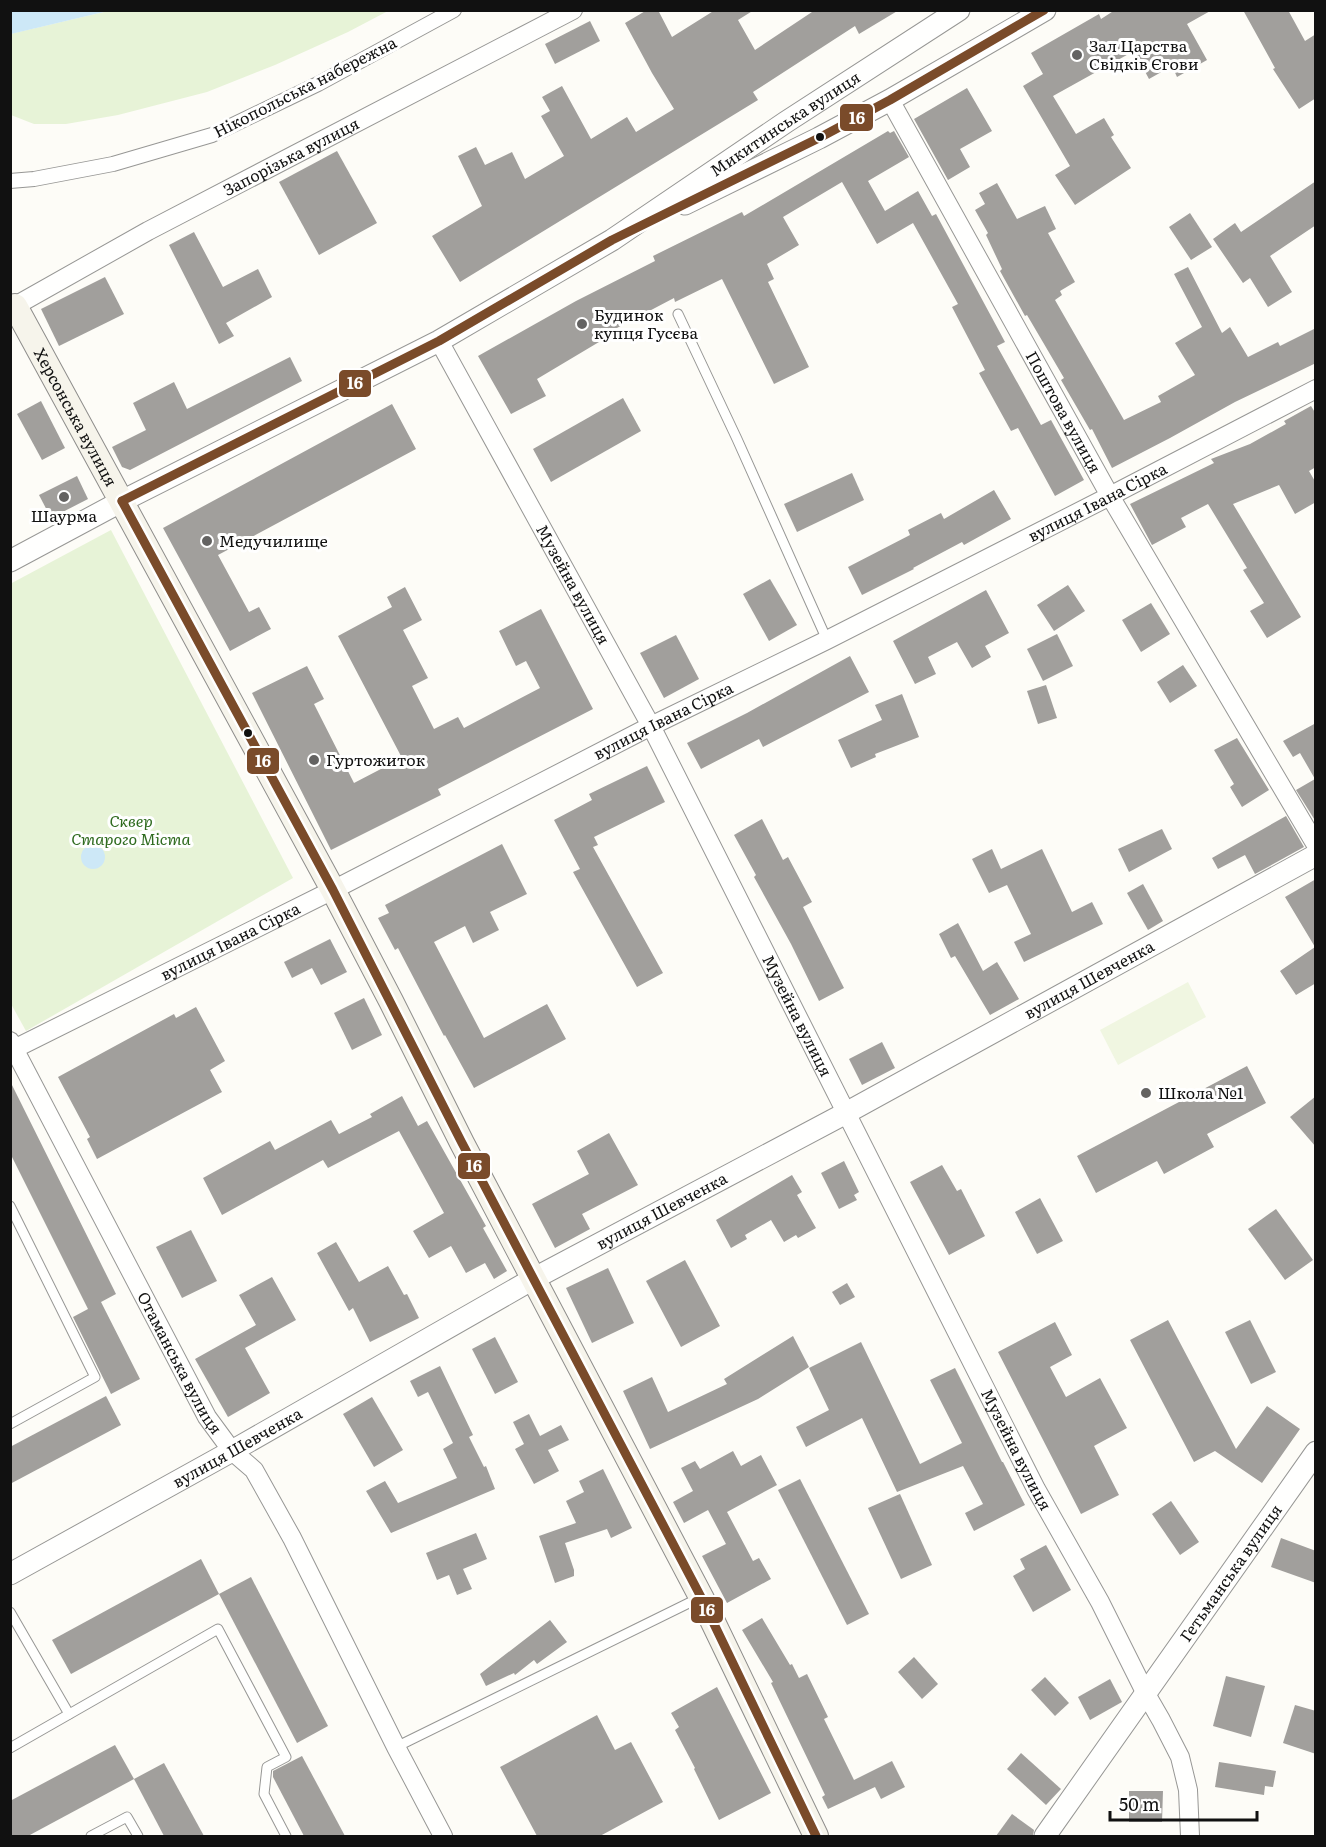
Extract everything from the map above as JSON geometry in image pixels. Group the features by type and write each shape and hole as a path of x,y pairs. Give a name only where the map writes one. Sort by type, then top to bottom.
{"main road":[{"name":"Херсонська вулиця","path":"12,305 122,501 333,890 462,1143 701,1596 816,1836"}],"street":[{"name":"Нікопольська набережна","path":"10,181 34,179 113,164 212,135 318,84 454,10"},
{"name":"Микитинська вулиця","path":"612,240 786,122 960,10"},
{"name":"Микитинська вулиця","path":"10,561 122,501 440,340 612,240 819,138 890,100 1045,10"},
{"name":"Запорізька вулиця","path":"12,305 148,231 568,12"},
{"name":"Поштова вулиця","path":"890,100 1110,496 1316,845"},
{"name":"Музейна вулиця","path":"440,340 651,726 1036,1489 1100,1602 1146,1694"},
{"name":"вулиця Івана Сірка","path":"12,1047 333,890 651,726 827,640 1110,496 1316,388"},
{"name":"вулиця Шевченка","path":"10,1574 232,1451 533,1279 846,1113 1316,855"},
{"name":"Отаманська вулиця","path":"12,1047 207,1417 232,1451 254,1470 292,1538 443,1836"},
{"name":"Гетьманська вулиця","path":"1045,1836 1316,1452"},
{"path":"1146,1694 1180,1757 1188,1790 1190,1836"}],"lane":[{"path":"678,314 827,640"},
{"path":"10,1206 95,1377 10,1424"},
{"path":"396,1747 701,1596"},
{"path":"10,1612 69,1714"},
{"path":"10,1748 218,1629 285,1757 267,1767 264,1794 286,1836"},
{"path":"91,1836 127,1817 138,1836"}],"green space":[{"path":"108,11 388,11 275,65 207,92 118,115 66,124 34,124 11,115 10,34"},
{"name":"Сквер Старого Міста","path":"111,530 293,878 26,1031 10,1002 10,584"},
{"path":"1188,982 1206,1017 1118,1065 1100,1030"}],"water":[{"path":"11,10 108,10 108,11 11,34"},
{"path":"93,845 98,846 104,852 104,862 98,868 93,869 88,868 82,862 81,857 82,852 88,846"}],"building":[{"path":"647,10 658,10 672,37 715,10 754,10 738,20 755,50 815,10 899,10 859,34 855,26 753,92 758,100 460,282 432,236 482,206 458,156 476,147 485,165 512,152 525,179 564,156 541,116 550,111 542,97 562,86 591,139 627,117 636,132 674,109 625,23"},
{"path":"1115,10 1212,10 1187,24 1207,60 1177,77 1172,66 1149,79 1134,51 1053,96 1076,134 1104,118 1114,135 1111,137 1131,168 1075,205 1055,175 1070,166 1023,86 1043,74 1031,53 1099,14 1101,19"},
{"path":"1243,10 1288,10 1305,41 1316,34 1316,98 1299,109 1273,69 1275,68"},
{"path":"590,21 600,41 555,64 545,44"},
{"path":"967,88 992,131 960,149 970,167 948,180 914,119"},
{"path":"888,131 890,133 894,131 909,157 868,181 885,211 918,191 932,216 936,214 1005,342 997,346 1041,425 1051,420 1084,480 1055,496 1018,428 1011,431 979,373 985,370 952,307 958,304 913,223 877,244 842,182 783,217 799,245 767,264 774,279 768,282 809,367 774,384 722,279 675,302 674,298 596,339 599,342 537,379 546,396 511,414 478,356 576,301 655,261 653,256 742,212 744,216"},
{"path":"337,151 377,223 319,255 279,182"},
{"path":"1316,181 1316,225 1270,256 1292,292 1268,307 1250,278 1243,283 1213,239 1235,223 1241,232"},
{"path":"997,183 1017,219 1045,206 1056,229 1048,233 1075,282 1060,291 1062,295 1055,300 1124,420 1161,402 1158,396 1195,375 1175,343 1202,327 1174,274 1188,267 1222,333 1230,327 1248,357 1278,342 1280,346 1316,328 1316,363 1235,402 1112,468 1092,429 1090,430 1061,380 1064,378 1000,271 1002,269 986,235 988,233 975,210 985,204 979,193"},
{"path":"1190,213 1212,247 1191,260 1169,227"},
{"path":"194,232 223,287 258,269 272,297 226,323 234,336 219,344 169,245"},
{"path":"105,277 124,314 59,346 41,309"},
{"path":"290,357 302,381 130,470 122,467 112,447 146,430 133,403 174,382 187,409"},
{"path":"623,398 641,431 551,482 533,449"},
{"path":"41,401 65,448 42,460 17,414"},
{"name":"Медучилище","path":"392,404 416,449 218,555 249,612 259,607 271,629 230,651 163,528"},
{"path":"1311,406 1316,414 1316,467 1309,471 1316,483 1316,502 1295,514 1279,485 1233,504 1301,617 1267,638 1250,611 1264,603 1243,570 1247,568 1208,504 1181,518 1186,527 1152,545 1130,504 1214,463 1211,459 1250,444 1286,424 1284,421"},
{"path":"852,473 864,500 797,532 784,504"},
{"name":"Шаурма","path":"77,476 88,499 51,518 39,495"},
{"path":"994,490 1011,519 964,545 962,542 862,595 848,567 910,535 908,530 941,513 944,519"},
{"path":"770,579 797,625 769,641 743,594"},
{"path":"1068,585 1085,611 1054,631 1037,605"},
{"path":"405,587 422,620 403,630 428,678 412,686 434,729 458,717 464,728 540,688 526,661 516,666 499,631 541,609 593,709 438,789 441,795 331,850 252,693 307,666 324,699 314,704 354,783 402,758 338,636 392,607 387,597"},
{"path":"986,590 1009,633 985,646 991,657 972,668 957,642 928,657 936,674 915,684 893,641"},
{"path":"1151,603 1170,634 1141,652 1122,620"},
{"path":"1057,634 1073,666 1043,681 1027,649"},
{"path":"676,635 699,679 664,698 640,653"},
{"path":"850,656 869,692 763,747 759,739 701,769 687,743"},
{"path":"1183,665 1197,686 1170,703 1157,682"},
{"path":"1046,685 1057,718 1038,724 1027,691"},
{"path":"902,694 919,737 875,754 876,757 851,768 838,740 882,720 875,705"},
{"path":"1316,723 1316,822 1296,790 1315,779 1300,753 1293,757 1283,741"},
{"path":"1237,738 1269,790 1242,807 1230,787 1234,784 1214,750"},
{"path":"647,766 665,802 594,837 598,845 593,847 663,973 637,987 573,872 580,869 554,820 592,800 589,794"},
{"path":"1286,816 1304,847 1255,874 1245,855 1218,869 1212,858"},
{"path":"762,819 783,860 788,857 812,902 803,907 844,988 819,1001 734,835"},
{"path":"1162,829 1172,849 1129,872 1118,849"},
{"path":"502,844 527,894 490,912 499,930 473,943 465,926 434,942 484,1038 547,1004 566,1039 474,1088 398,948 395,950 378,918 389,913 385,905"},
{"path":"992,849 1001,869 1042,849 1072,912 1092,902 1103,924 1024,962 1014,942 1031,934 1007,885 989,893 972,859"},
{"path":"1316,879 1316,983 1296,995 1280,971 1315,947 1285,897"},
{"path":"1143,884 1163,921 1148,930 1127,893"},
{"path":"958,923 983,971 997,962 1019,999 990,1015 955,956 951,958 939,934"},
{"path":"330,939 347,972 321,985 312,968 292,978 284,962"},
{"path":"364,998 382,1035 352,1050 334,1013"},
{"path":"196,1007 225,1061 210,1070 222,1092 97,1159 87,1139 90,1137 58,1077 174,1014 176,1018"},
{"path":"882,1042 895,1068 862,1085 849,1059"},
{"path":"1247,1066 1266,1103 1207,1134 1214,1147 1164,1174 1157,1161 1096,1193 1077,1156"},
{"path":"10,1081 116,1294 101,1302 140,1379 111,1394 73,1317 88,1309 10,1153"},
{"path":"402,1096 418,1126 427,1121 486,1226 483,1228 507,1271 494,1279 485,1263 466,1273 451,1246 429,1258 413,1231 444,1213 399,1131 328,1168 323,1160 222,1215 203,1178 270,1141 275,1150 331,1120 339,1134 372,1117 370,1114"},
{"path":"1316,1096 1316,1147 1290,1117"},
{"path":"609,1133 638,1185 582,1214 590,1229 555,1248 532,1204 589,1174 577,1151"},
{"path":"844,1161 859,1192 854,1195 857,1200 839,1209 821,1173"},
{"path":"942,1165 957,1191 961,1189 985,1236 949,1255 910,1182"},
{"path":"792,1175 802,1192 797,1195 816,1228 798,1238 796,1235 784,1242 771,1220 745,1235 747,1239 731,1248 716,1220"},
{"path":"1040,1198 1063,1241 1037,1254 1015,1212"},
{"path":"1276,1209 1313,1260 1285,1280 1248,1229"},
{"path":"191,1230 217,1281 182,1298 156,1247"},
{"path":"336,1242 359,1282 388,1266 404,1295 407,1294 419,1318 370,1342 353,1308 349,1311 317,1253"},
{"path":"685,1260 720,1326 681,1347 646,1281"},
{"path":"608,1268 634,1323 592,1343 566,1288"},
{"path":"272,1277 296,1320 245,1348 270,1393 228,1417 195,1359 256,1325 239,1295"},
{"path":"847,1283 855,1297 840,1305 832,1292"},
{"path":"1168,1320 1236,1449 1267,1406 1300,1429 1262,1483 1215,1451 1194,1462 1130,1340"},
{"path":"1250,1320 1276,1372 1251,1384 1225,1332"},
{"path":"1055,1322 1072,1355 1050,1367 1066,1397 1100,1378 1127,1428 1094,1446 1119,1495 1081,1514 998,1352"},
{"path":"793,1336 809,1367 758,1399 650,1449 623,1391 652,1377 668,1412 727,1384 724,1379"},
{"path":"495,1337 518,1382 495,1394 472,1349"},
{"path":"861,1342 920,1464 962,1443 930,1380 955,1368 1025,1505 974,1531 965,1513 983,1504 963,1466 897,1492 862,1418 806,1447 796,1427 829,1410 809,1368"},
{"path":"440,1366 473,1435 469,1437 484,1467 486,1466 495,1489 391,1533 366,1491 385,1481 398,1503 457,1478 443,1449 453,1443 428,1392 418,1397 410,1381"},
{"path":"106,1396 121,1425 10,1484 10,1447"},
{"path":"372,1397 403,1450 374,1467 343,1414"},
{"path":"529,1414 540,1436 561,1425 569,1440 548,1450 559,1471 534,1484 515,1449 524,1444 513,1422"},
{"path":"733,1451 741,1466 761,1455 777,1485 727,1512 753,1561 759,1558 771,1579 727,1603 702,1556 726,1544 708,1510 684,1523 673,1502 693,1491 681,1468 695,1461 700,1469"},
{"path":"603,1469 632,1528 611,1538 607,1529 565,1543 574,1576 555,1583 539,1536 576,1523 566,1501 584,1492 579,1481"},
{"path":"800,1479 869,1614 847,1625 778,1490"},
{"path":"900,1494 932,1565 901,1579 868,1508"},
{"path":"1171,1501 1199,1542 1180,1555 1152,1514"},
{"path":"476,1533 487,1559 463,1569 472,1589 457,1595 449,1575 437,1580 426,1553"},
{"path":"1281,1538 1316,1551 1316,1583 1271,1567"},
{"path":"1046,1545 1071,1590 1033,1612 1013,1576 1025,1569 1020,1559"},
{"path":"201,1559 219,1594 71,1674 52,1640"},
{"path":"251,1577 328,1726 297,1743 219,1594"},
{"path":"762,1618 799,1678 807,1674 828,1717 824,1719 854,1780 892,1761 905,1787 881,1799 875,1787 828,1809 822,1797 825,1795 771,1683 773,1682 742,1630"},
{"path":"550,1620 567,1642 537,1664 534,1660 515,1675 514,1673 486,1686 480,1674"},
{"path":"914,1657 938,1684 922,1699 898,1672"},
{"path":"1226,1676 1265,1686 1251,1737 1213,1726"},
{"path":"1045,1677 1069,1703 1055,1716 1031,1690"},
{"path":"1110,1679 1122,1702 1090,1720 1078,1697"},
{"path":"717,1687 771,1793 719,1820 675,1730 679,1727 671,1713"},
{"path":"1295,1705 1316,1711 1316,1754 1283,1743"},
{"path":"597,1715 615,1750 631,1742 663,1802 600,1836 537,1836 500,1767"},
{"path":"115,1745 134,1779 28,1836 10,1836 10,1801"},
{"path":"1021,1753 1061,1789 1046,1805 1007,1769"},
{"path":"302,1756 345,1836 304,1836 273,1777 273,1771"},
{"path":"1219,1762 1276,1771 1273,1787 1265,1786 1264,1795 1215,1787"},
{"path":"164,1763 204,1836 164,1836 134,1779"},
{"path":"1129,1791 1163,1791 1162,1822 1129,1822"},
{"path":"1012,1814 1034,1830 1033,1836 996,1836"}],"transit line":[{"name":"16","path":"122,501 439,341 612,240 819,138 890,100 1044,10"},
{"name":"16","path":"122,501 333,890 462,1143 701,1597 816,1836"}],"place":[{"name":"Зал Царства Свідків Єгови","path":"1077,55"},
{"name":"Будинок купця Гусєва","path":"582,324"},
{"name":"Шаурма","path":"64,497"},
{"name":"Медучилище","path":"207,541"},
{"name":"Гуртожиток","path":"314,760"},
{"name":"Школа №1","path":"1146,1093"}]}
